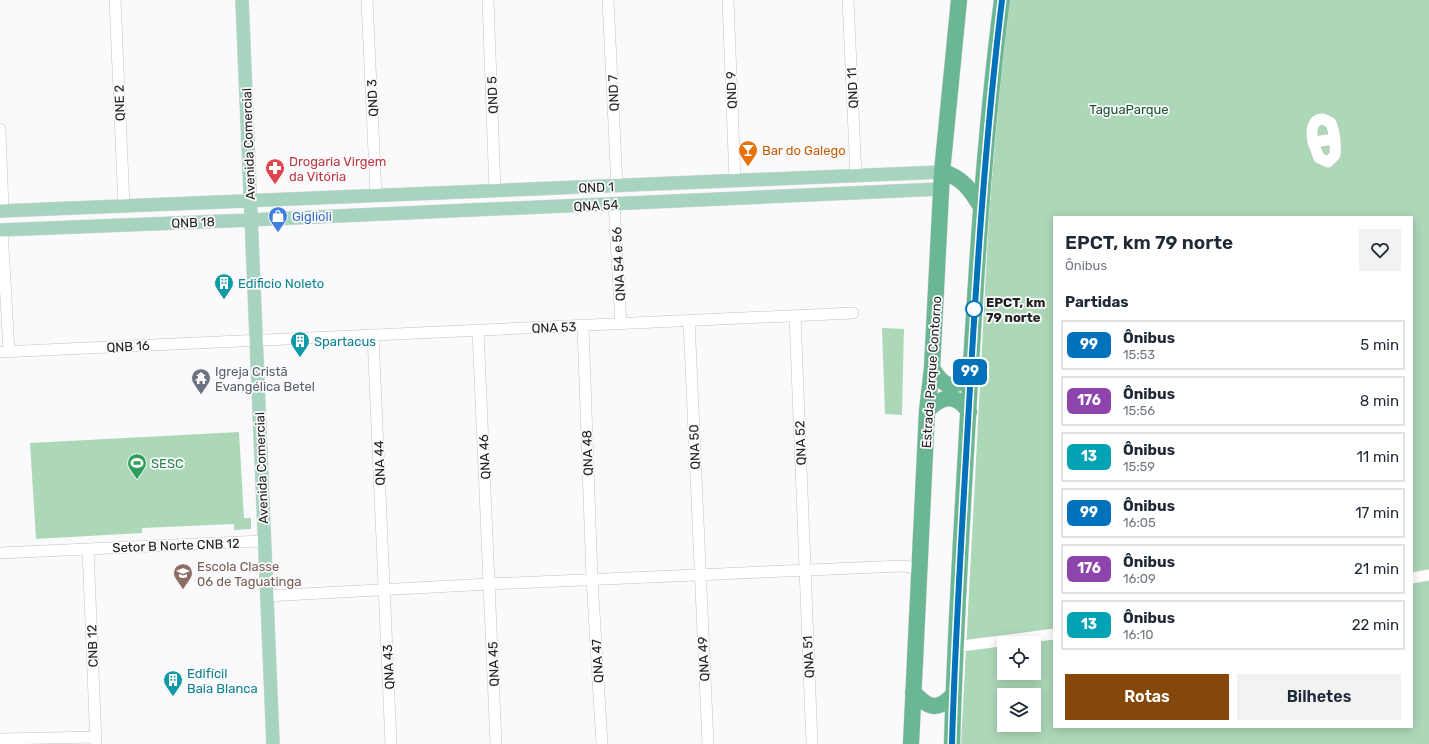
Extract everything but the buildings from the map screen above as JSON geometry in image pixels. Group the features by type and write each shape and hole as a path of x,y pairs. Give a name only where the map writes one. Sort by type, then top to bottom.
{"highway":[{"name":"Estrada Parque Contorno","path":"911,744 927,411 932,368 942,172 959,0"},
{"path":"952,744 954,647 984,160 1002,0"},
{"path":"942,172 950,174 962,181 972,190 981,207"},
{"path":"932,368 941,381 946,384 959,384 970,374"},
{"path":"927,411 936,402 950,399 961,402 968,412"},
{"path":"913,692 924,703 936,706 943,705 953,695"}],"main road":[{"name":"Avenida Comercial","path":"242,0 273,744"},
{"name":"QND 1","path":"2,211 942,172"},
{"path":"891,192 895,180 892,174"},
{"path":"545,207 550,197 546,188"},
{"path":"568,188 563,197 568,206"},
{"name":"QNA 54","path":"251,220 941,189"},
{"path":"324,198 320,208 324,217"},
{"path":"129,206 139,214 135,225"},
{"name":"QNB 18","path":"1,230 251,220"}],"street":[{"name":"QNE 2","path":"115,0 129,206"},
{"name":"QND 3","path":"367,0 376,196"},
{"name":"QND 5","path":"488,0 495,191"},
{"name":"QND 7","path":"608,0 617,186"},
{"name":"QND 9","path":"728,0 735,181"},
{"name":"QND 11","path":"848,0 856,176"},
{"path":"1320,119 1326,120 1330,123 1335,139 1336,155 1328,162 1319,158 1313,142 1312,126 1320,119"},
{"path":"0,129 2,211"},
{"path":"1313,142 1335,139"},
{"name":"QNA 54 e 56","path":"614,204 621,324"},
{"path":"1,230 5,352"},
{"name":"QNA 53","path":"255,340 853,313"},
{"name":"QNA 52","path":"795,316 804,571"},
{"name":"QNA 50","path":"689,320 699,574"},
{"name":"QNA 48","path":"582,326 592,579"},
{"name":"QNA 46","path":"478,330 489,584"},
{"name":"QNA 44","path":"373,335 384,590"},
{"name":"QNB 16","path":"5,352 255,340"},
{"name":"Setor B Norte CNB 12","path":"0,553 264,541"},
{"name":"CNB 12","path":"88,549 96,741"},
{"path":"902,566 920,553"},
{"path":"266,596 592,579 902,566 911,567 920,574"},
{"name":"QNA 51","path":"804,571 812,744"},
{"name":"QNA 49","path":"699,574 708,744"},
{"path":"1413,578 1429,575"},
{"name":"QNA 47","path":"592,579 602,744"},
{"name":"QNA 45","path":"489,584 496,744"},
{"name":"QNA 43","path":"384,590 391,744"},
{"path":"954,647 1053,634"},
{"path":"0,739 96,741"}],"green space":[{"name":"TaguaParque","path":"1010,0 1429,0 1429,744 961,744 989,215 1003,47"},
{"path":"882,328 904,329 902,415 885,414"},
{"name":"SESC","path":"239,432 244,518 251,518 251,529 234,530 234,524 142,528 142,533 36,539 30,443"}],"bus line":[{"name":"99","path":"952,744 954,647 968,428 972,337 984,160 995,50 1002,0"}],"place":[{"name":"Bar do Galego","path":"748,167"},
{"name":"Drogaria Virgem da Vitória","path":"275,185"},
{"name":"Giglioli","path":"278,233"},
{"name":"Edificio Noleto","path":"224,300"},
{"name":"EPCT, km 79 norte","path":"974,309"},
{"name":"Spartacus","path":"300,358"},
{"name":"Igreja Cristã Evangélica Betel","path":"201,395"},
{"name":"SESC","path":"137,480"},
{"name":"Escola Classe 06 de Taguatinga","path":"183,590"},
{"name":"Edifícil Baia Blanca","path":"173,697"}]}
